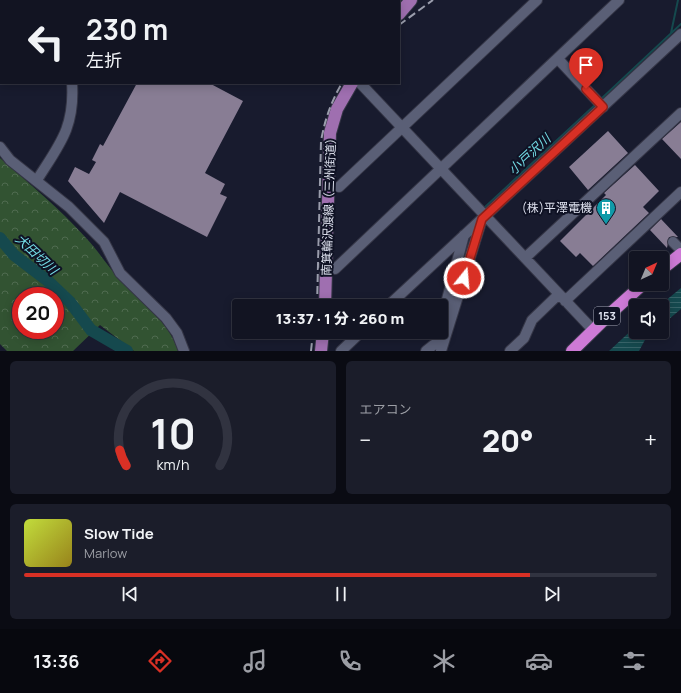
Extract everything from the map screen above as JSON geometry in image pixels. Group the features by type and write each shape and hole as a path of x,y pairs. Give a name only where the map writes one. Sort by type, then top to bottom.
{"highway":[{"path":"669,263 681,254"},
{"name":"153","path":"572,351 635,291"}],"main road":[{"name":"南箕輪沢渡線（三州街道）","path":"325,299 330,133 337,110 351,84"},
{"path":"321,351 322,339"}],"street":[{"path":"338,187 537,0"},
{"path":"335,269 619,0"},
{"path":"395,299 600,103 681,34"},
{"path":"558,59 600,103"},
{"path":"36,180 65,135 73,99 72,84"},
{"path":"361,84 440,168 482,216 537,268 562,298 593,330"},
{"path":"525,258 681,112"},
{"path":"0,147 10,160 69,207 104,242 120,273 166,318 177,333 184,351"},
{"path":"510,351 524,338 532,320 562,298 681,192"},
{"path":"441,351 482,216"},
{"path":"448,299 467,232"},
{"path":"673,242 681,250"},
{"path":"341,351 354,339"},
{"path":"426,351 436,342 437,339"}],"green space":[{"path":"0,158 56,207 77,228 96,249 121,281 161,321 174,340 178,351 134,351 100,325 73,351 7,351 0,344"}],"shaded area":[{"path":"681,288 681,309 669,319 669,299 668,299"},
{"path":"629,332 629,339 645,339 639,351 609,351"}],"building":[{"path":"136,84 211,84 243,101 205,173 225,184 220,194 227,197 207,237 120,192 104,223 68,181 75,167 89,174 96,162 92,160 100,144 103,146"},
{"path":"681,122 681,159 662,139"},
{"path":"608,131 628,153 588,190 569,167"},
{"name":"(株)平澤電機","path":"635,165 659,191 643,207 649,213 593,266 580,253 576,257 560,241 606,195 604,193"},
{"path":"661,219 678,237 669,237 667,248 650,230"}],"waterway":[{"name":"小戸沢川","path":"671,33 678,0"},
{"name":"小戸沢川","path":"601,99 681,24"},
{"name":"小戸沢川","path":"484,208 596,104"},
{"name":"犬田切川","path":"0,238 14,255 48,281 70,302 91,330 127,351"}],"railway":[{"path":"400,24 433,0"},
{"path":"317,299 321,141 324,125 329,111 342,84"},
{"path":"311,351 312,339"}],"place":[{"name":"(株)平澤電機","path":"606,225"}],"route":[{"path":"464,278 482,219 603,107 586,89"}]}
